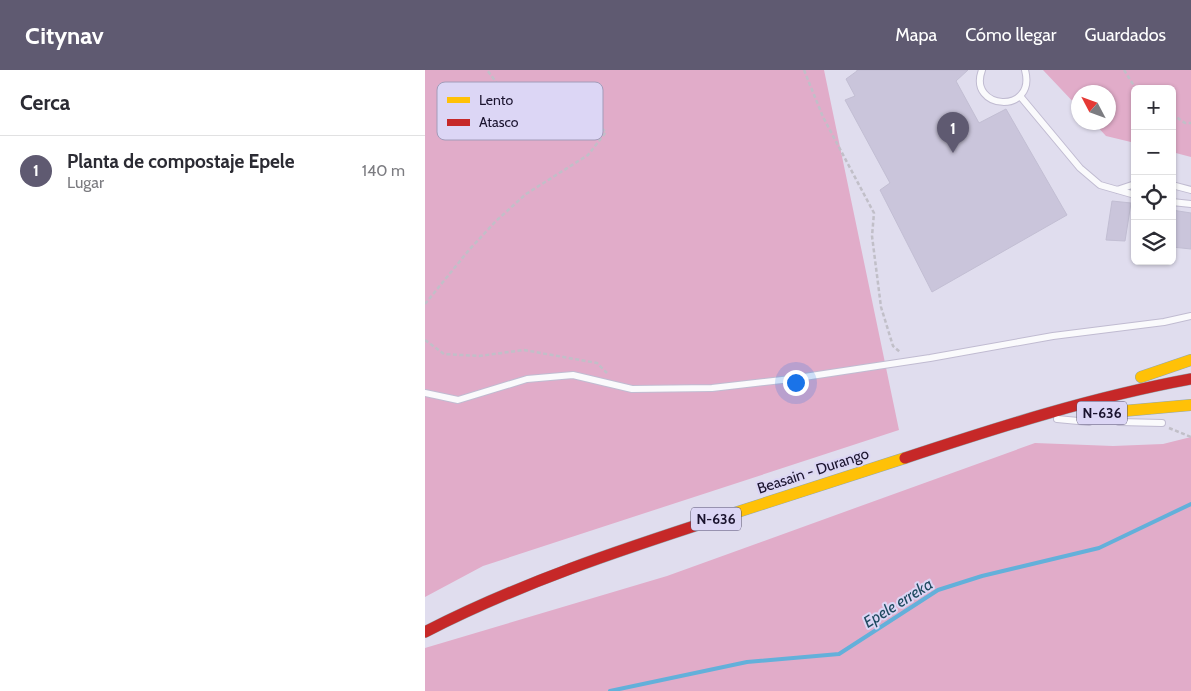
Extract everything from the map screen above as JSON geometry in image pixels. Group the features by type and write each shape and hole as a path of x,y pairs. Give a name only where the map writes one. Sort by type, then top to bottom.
{"highway":[{"name":"N-636","path":"1071,406 1131,380 1191,360"},
{"name":"Beasain - Durango","path":"425,632 512,590 597,557 1071,406 1158,384 1191,379"},
{"name":"N-636","path":"1013,424 1164,406 1191,405"}],"lane":[{"path":"982,70 980,83 982,91 987,97 1002,103 1010,102 1020,96 1026,86 1025,70"},
{"path":"1020,96 1080,168 1100,185 1131,194"},
{"path":"1117,190 1131,185"},
{"path":"1176,185 1191,190"},
{"path":"1176,202 1191,204"},
{"path":"425,393 458,400 527,379 573,375 632,389 712,388 791,379 1053,336 1164,322 1191,316"},
{"path":"1053,419 1097,422"},
{"path":"1115,422 1162,424"}],"path":[{"path":"487,70 496,82"},
{"path":"804,70 823,117 873,213 872,236 881,307 893,346 908,360"},
{"path":"1124,70 1133,85"},
{"path":"1176,116 1191,123"},
{"path":"425,304 469,250 496,221 526,194 588,155 600,140"},
{"path":"425,340 443,354 479,356 524,350 597,363 607,371 610,384"},
{"path":"1162,424 1191,437"}],"shaded area":[{"path":"425,70 824,70 899,430 483,566 425,597"},
{"path":"1043,70 1191,70 1191,157 1176,153 1176,85 1131,85 1131,142 1106,136 1100,130 1116,130 1116,85 1071,85 1071,100"},
{"path":"1191,437 1191,691 425,691 425,648 667,576 1035,443 1113,446 1163,444"}],"building":[{"path":"857,70 968,70 956,81 979,123 1006,109 1067,215 932,292 880,190 890,183 845,100 855,96 846,79"},
{"path":"1112,201 1131,203 1125,241 1106,240"},
{"path":"1176,211 1191,213 1191,249 1176,247"}],"waterway":[{"name":"Epele erreka","path":"610,691 747,662 839,654 938,590 982,576 1099,548 1191,504"}],"traffic: slow":[{"path":"1141,377 1191,360"},
{"path":"1090,414 1191,405"},
{"path":"722,517 905,458"}],"traffic: jam":[{"path":"905,458 1011,424 1082,404 1191,379"},
{"path":"425,632 497,598 571,568 722,517"}],"place":[{"name":"Planta de compostaje Epele","path":"953,153"}]}
